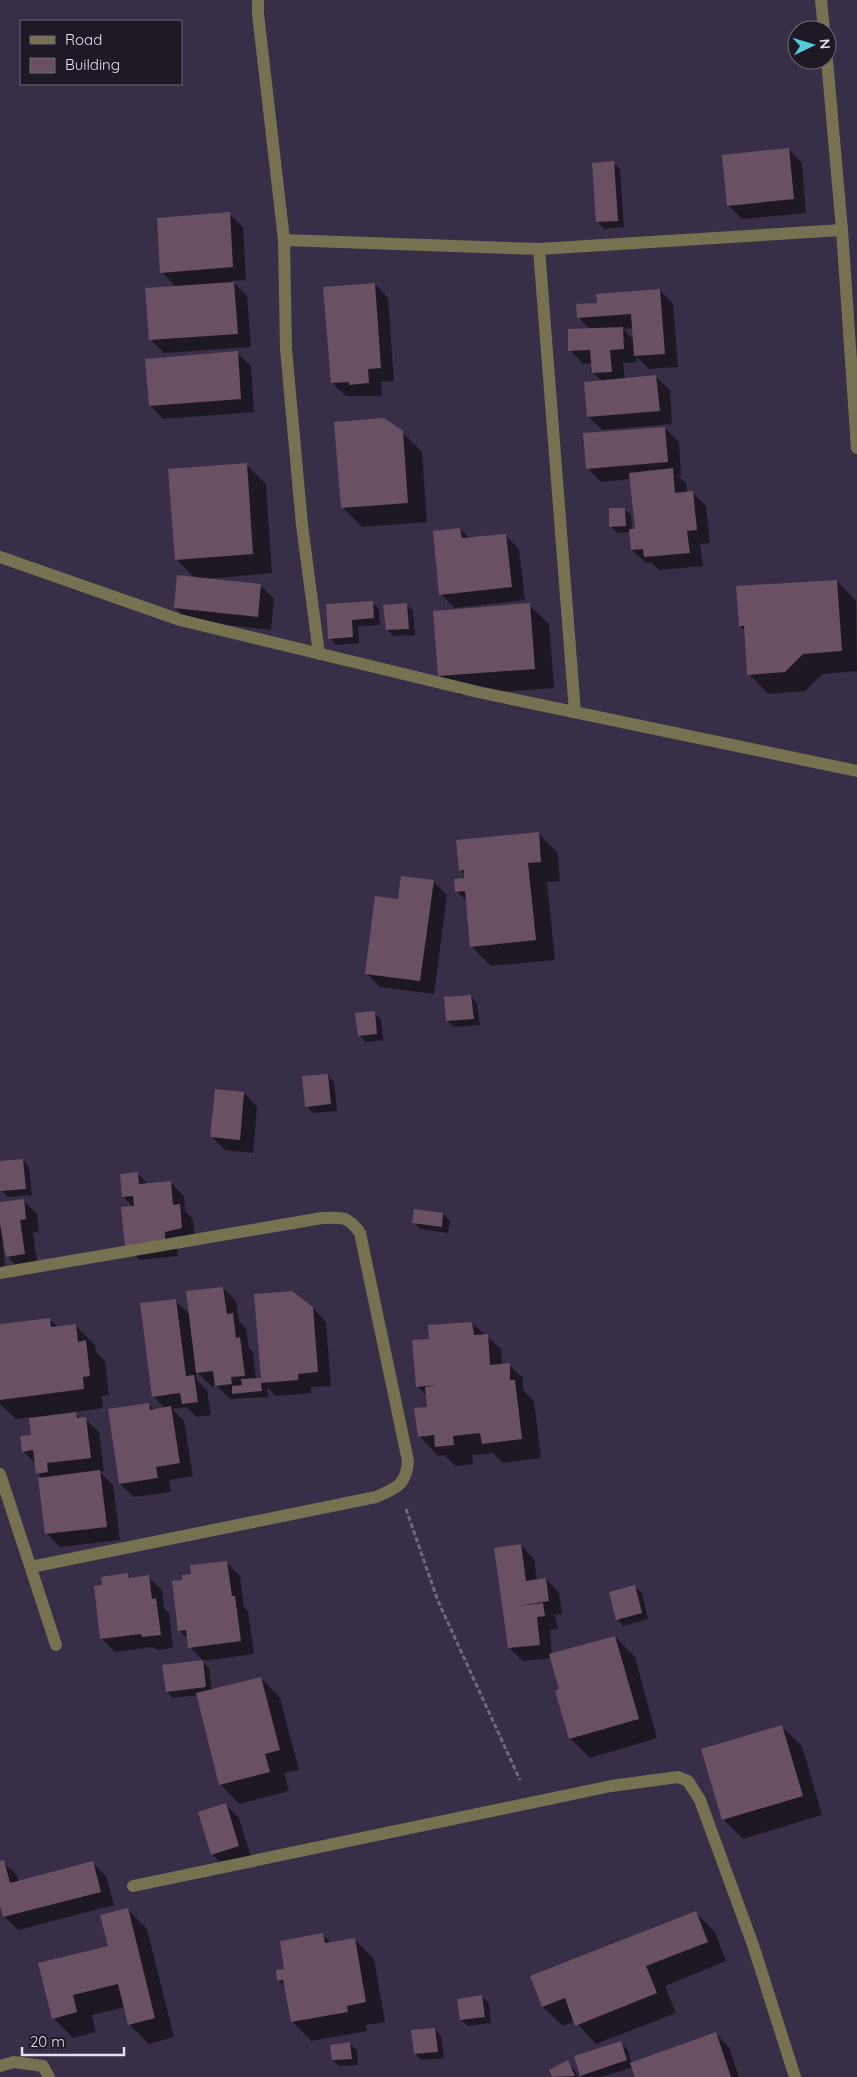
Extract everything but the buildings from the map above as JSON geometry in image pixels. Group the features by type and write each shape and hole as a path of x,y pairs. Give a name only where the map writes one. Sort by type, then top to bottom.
{"street":[{"path":"258,0 258,14 284,240 288,368 302,525 320,654"},
{"path":"821,0 823,20"},
{"path":"828,70 842,230 857,448"},
{"path":"284,240 539,249 842,230"},
{"path":"539,249 575,712"},
{"path":"0,558 180,620 478,692 857,771"},
{"path":"0,1273 322,1218 340,1217 352,1221 360,1233 408,1461 407,1473 399,1487 376,1497 31,1567"},
{"path":"0,1475 56,1645"},
{"path":"133,1886 620,1785 678,1777 688,1781 700,1800 753,1945 796,2077"},
{"path":"0,2066 14,2062 43,2066 49,2077"}],"path":[{"path":"399,1487 438,1602 531,1803"}]}
